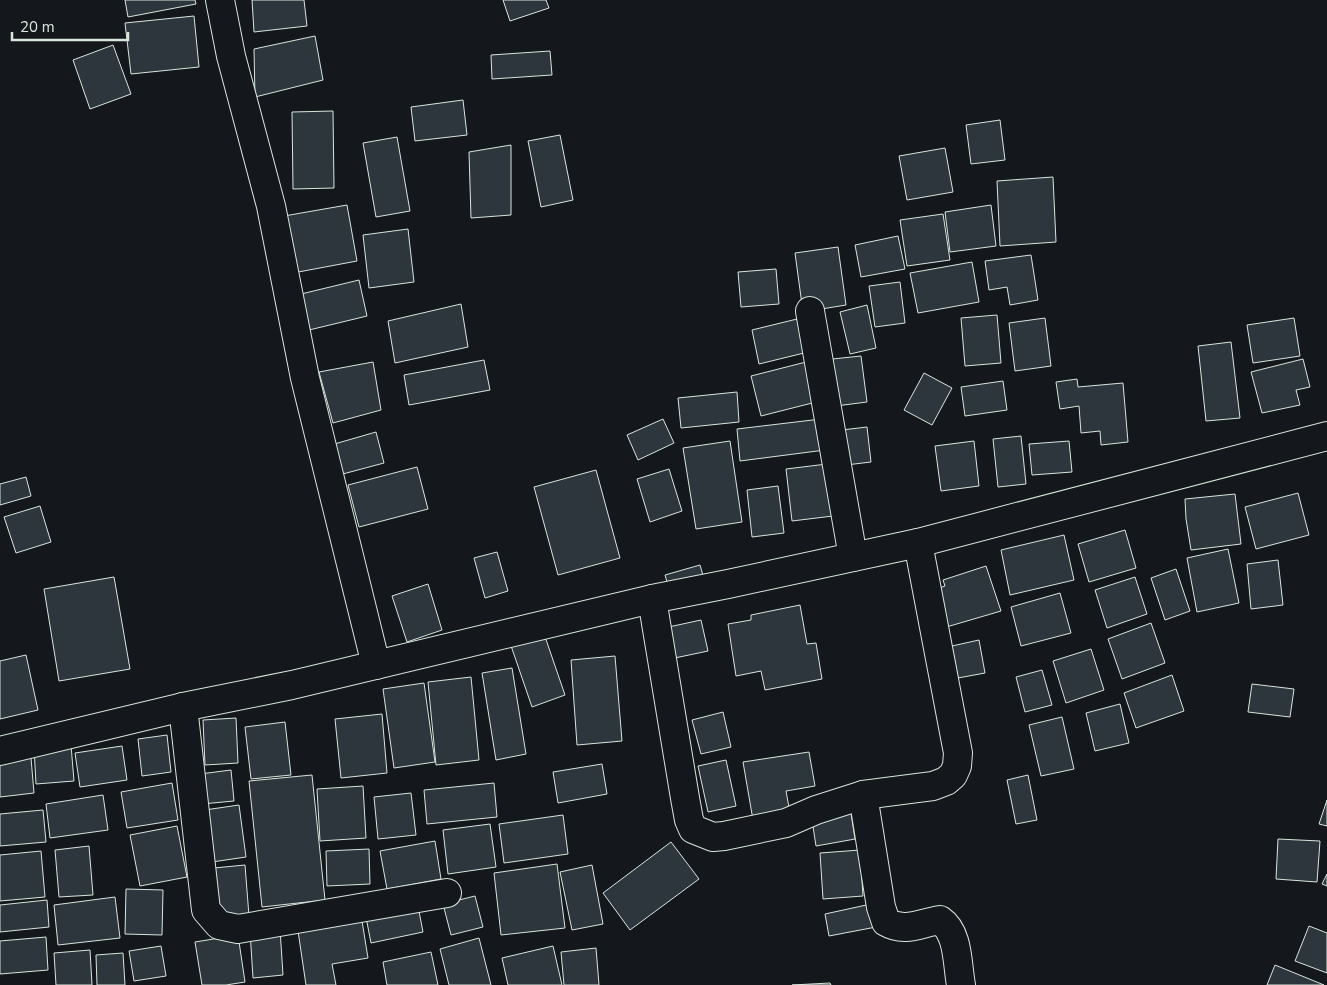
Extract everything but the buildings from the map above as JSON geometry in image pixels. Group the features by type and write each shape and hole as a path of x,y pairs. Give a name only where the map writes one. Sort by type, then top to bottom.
{"street":[{"path":"220,0 231,56 271,206 306,378 376,665"},
{"path":"810,311 853,557"},
{"path":"0,751 183,707 292,685 652,599 918,543 1327,436"},
{"path":"652,599 685,798 689,820 693,829 713,837 786,824 816,810 863,794 933,786 946,781 953,775 957,766 958,753 918,543"},
{"path":"183,707 206,910 219,925 238,929 447,893"},
{"path":"863,794 881,907 886,922 894,927 906,928 940,920 946,924 952,934 961,985"}]}
